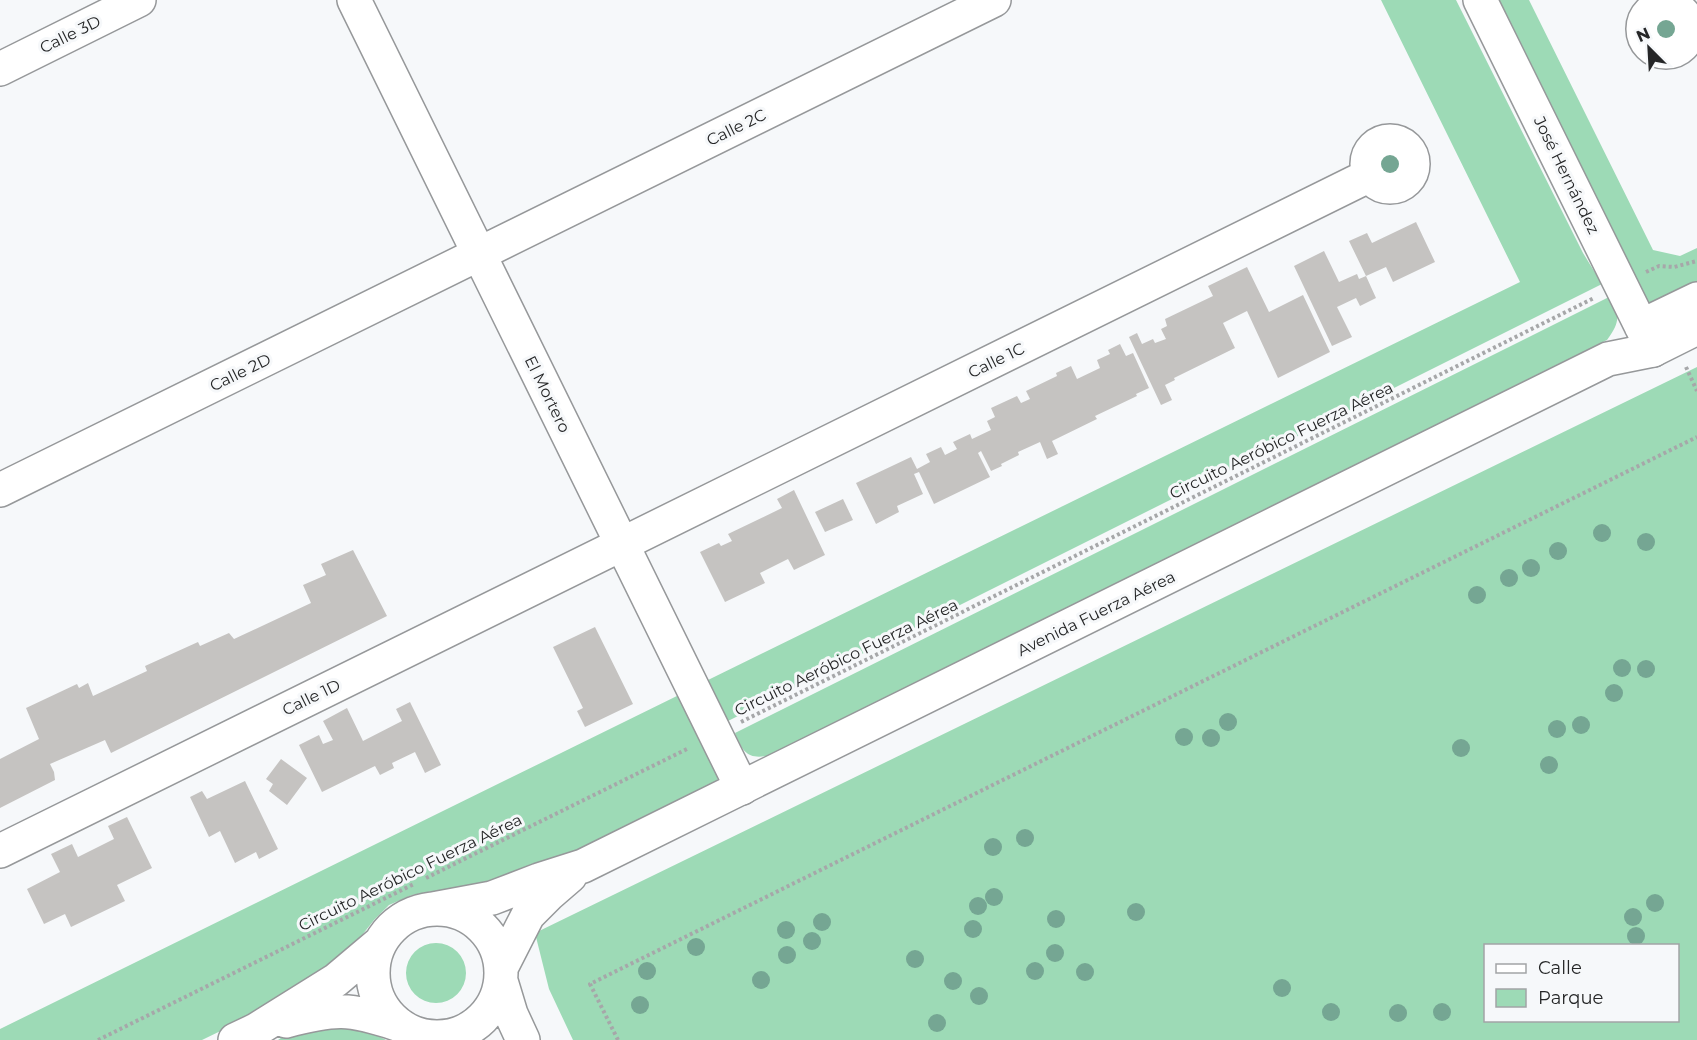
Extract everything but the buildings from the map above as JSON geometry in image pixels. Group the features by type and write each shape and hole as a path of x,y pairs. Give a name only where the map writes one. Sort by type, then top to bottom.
{"street":[{"name":"Calle 3D","path":"0,69 140,0"},
{"name":"El Mortero","path":"354,0 742,788"},
{"name":"Calle 2C","path":"479,254 994,0"},
{"name":"José Hernández","path":"1480,0 1647,338"},
{"name":"Calle 1C","path":"622,544 1370,175"},
{"name":"Calle 2D","path":"0,490 479,254"},
{"name":"Avenida Fuerza Aérea","path":"433,909 492,898 583,866 1608,359 1647,338 1697,299"},
{"name":"Avenida Fuerza Aérea","path":"1647,338 1697,328"},
{"name":"Calle 1D","path":"0,851 622,544"},
{"name":"Avenida Fuerza Aérea","path":"501,974 528,915 583,866"},
{"path":"501,974 494,1002 478,1023 449,1038 411,1033 397,1024 384,1011 376,995 372,977 374,959 381,942 390,929 417,912 433,909 453,911 471,919 486,932 497,949 511,1014 523,1040"},
{"path":"242,1037 336,980 381,942"},
{"path":"242,1037 325,1011 350,1011 397,1024"}],"path":[{"path":"1642,274 1659,266 1674,267 1697,261"},
{"name":"Circuito Aeróbico Fuerza Aérea","path":"98,1040 1604,293"},
{"path":"618,1040 590,984 1697,437"}],"green space":[{"path":"1381,0 1456,0 1583,253 1602,284 728,721 708,680 1520,282"},
{"path":"1480,0 1529,0 1653,250 1680,256 1697,248 1697,328 1653,350"},
{"path":"1611,296 1617,319 1607,340 772,755 752,756 741,746 735,733"},
{"path":"1697,367 1697,1040 573,1040 549,989 535,933"},
{"path":"683,693 720,761 717,782 562,859 458,891 433,891 412,895 389,905 340,963 274,1005 202,1040 0,1040 0,1029"},
{"path":"436,943 457,952 466,973 457,994 436,1003 415,994 406,973 415,952"},
{"path":"320,1021 369,1031 386,1040 278,1040 295,1028"}]}
